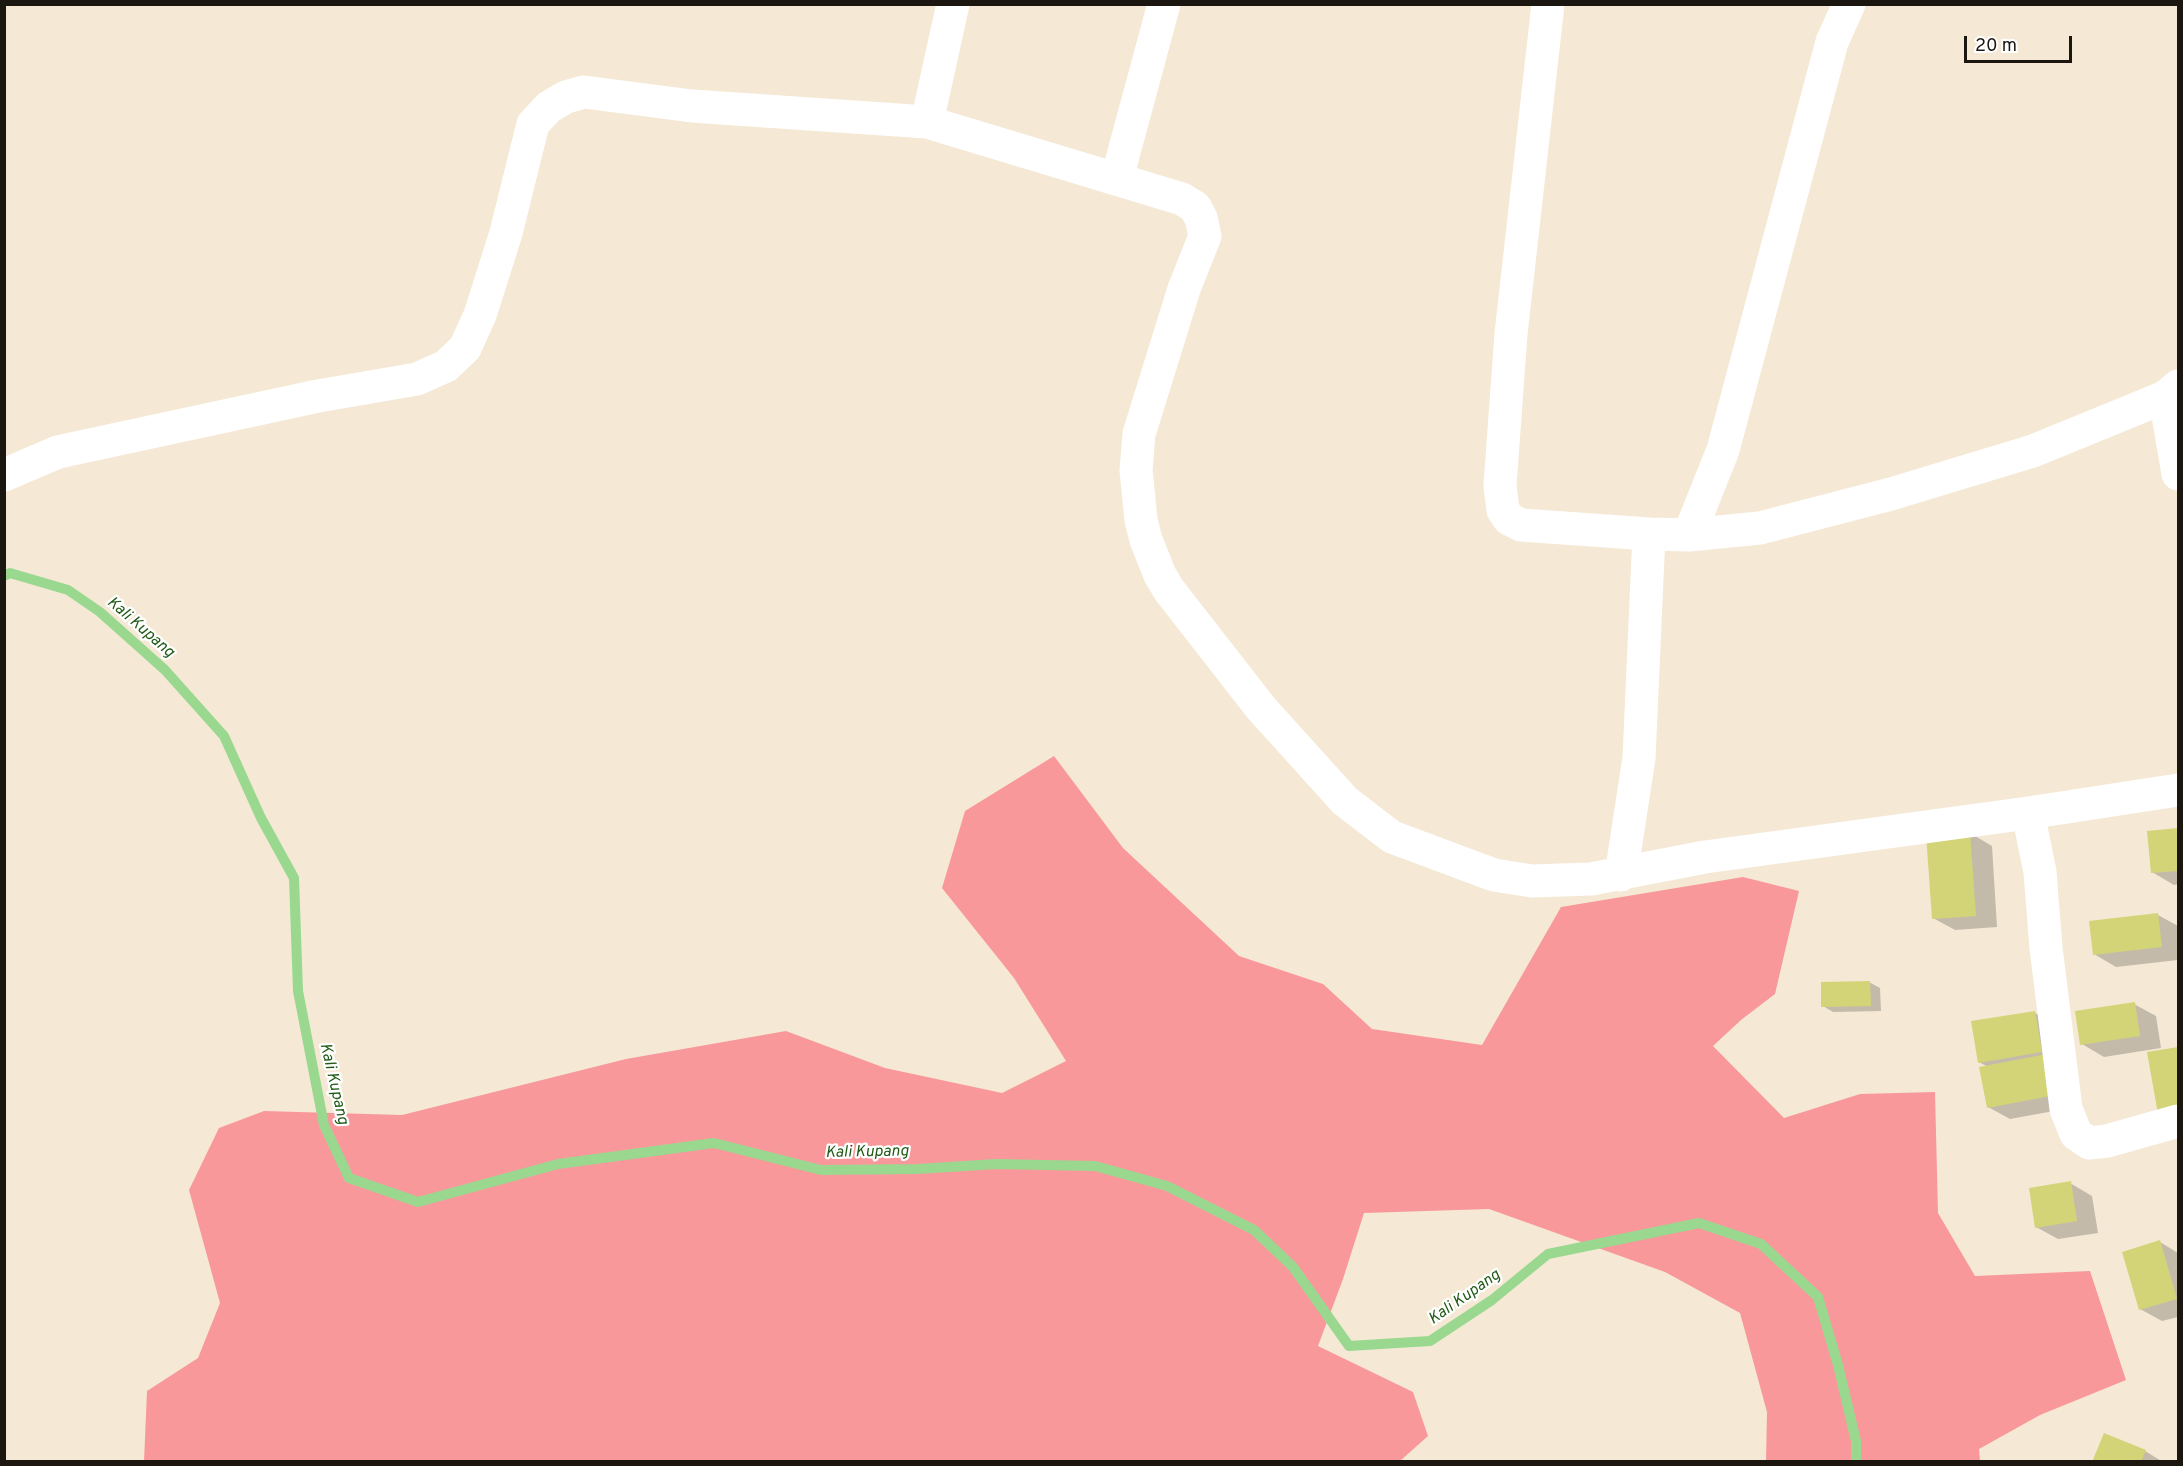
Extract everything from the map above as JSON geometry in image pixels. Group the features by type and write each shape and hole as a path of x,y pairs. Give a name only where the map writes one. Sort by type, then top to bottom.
{"street":[{"path":"927,122 953,4"},
{"path":"1117,178 1164,4"},
{"path":"1548,4 1511,334 1500,485 1503,510 1509,519 1521,525 1649,534 1689,535 1760,528 1890,494 2033,451 2172,392 2178,474"},
{"path":"1689,535 1723,450 1832,42 1849,4"},
{"path":"4,476 58,452 318,396 417,379 446,366 465,348 480,315 506,233 533,124 549,107 566,97 584,92 692,106 927,122 1117,178 1182,199 1195,207 1201,218 1205,236 1184,289 1139,434 1136,470 1141,520 1152,557 1169,590 1261,708 1345,801 1392,837 1494,874 1532,880 1591,879 1705,857 2178,790"},
{"path":"1621,874 1639,758 1649,534"},
{"path":"2028,813 2040,872 2046,948 2066,1109 2076,1134 2089,1143 2107,1141 2178,1121"}],"shaded area":[{"path":"1054,756 1123,848 1239,956 1323,984 1372,1029 1482,1045 1561,907 1743,877 1799,891 1775,994 1741,1020 1713,1046 1784,1118 1860,1094 1935,1092 1938,1213 1975,1276 2090,1271 2126,1380 2040,1415 1979,1449 1980,1461 1766,1461 1767,1412 1740,1313 1665,1272 1489,1209 1364,1213 1318,1346 1413,1392 1428,1436 1400,1461 144,1461 147,1391 198,1358 220,1303 189,1190 219,1128 264,1111 402,1115 626,1059 786,1031 885,1068 1002,1093 1066,1061 1014,978 942,888 965,811"}],"building":[{"path":"2178,828 2178,871 2151,873 2147,831"},
{"path":"1970,832 1976,916 1932,919 1926,834"},
{"path":"2158,913 2162,947 2093,955 2089,921"},
{"path":"1870,981 1871,1006 1821,1007 1821,982"},
{"path":"2135,1002 2140,1036 2080,1045 2075,1011"},
{"path":"2035,1011 2042,1052 1978,1063 1971,1021"},
{"path":"2178,1047 2178,1111 2158,1114 2147,1052"},
{"path":"2047,1054 2055,1095 1987,1108 1979,1067"},
{"path":"2071,1181 2077,1221 2035,1228 2029,1188"},
{"path":"2160,1240 2177,1299 2139,1310 2122,1252"},
{"path":"2104,1433 2146,1450 2141,1462 2092,1462"}],"waterway":[{"name":"Kali Kupang","path":"4,576 10,573 68,590 100,612 165,670 224,736 261,818 294,878 298,991 324,1125 349,1178 418,1202 558,1164 714,1143 821,1170 917,1169 996,1164 1095,1166 1167,1186 1254,1230 1293,1267 1349,1346 1430,1341 1492,1300 1548,1254 1699,1223 1761,1244 1818,1297 1838,1365 1856,1441 1856,1462"}]}
